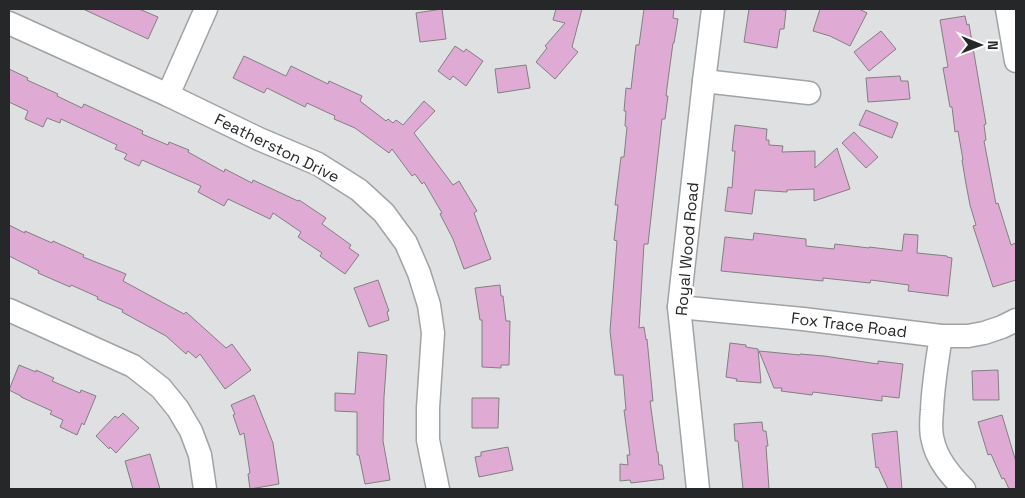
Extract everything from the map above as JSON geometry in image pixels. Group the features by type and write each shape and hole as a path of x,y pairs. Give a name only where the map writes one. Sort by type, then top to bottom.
{"street":[{"path":"168,95 206,9"},
{"name":"Royal Wood Road","path":"698,489 679,307 713,9"},
{"path":"1007,9 1016,61"},
{"name":"Featherston Drive","path":"9,23 168,95 259,139 318,164 359,190 384,213 406,243 420,273 429,305 433,333 428,440 438,489"},
{"path":"704,81 809,93"},
{"name":"Fox Trace Road","path":"679,307 803,319 941,336 968,336 984,333 1016,320"},
{"path":"9,310 133,366 161,388 178,409 190,431 200,455 205,489"},
{"path":"941,336 931,420 933,441 940,459 952,477 964,489"}],"building":[{"path":"83,9 139,9 158,17 148,39"},
{"path":"442,9 446,39 420,42 416,13"},
{"path":"556,9 582,9 572,47 578,52 555,79 536,62 547,48 545,46 565,23 553,20"},
{"path":"644,9 674,9 673,18 678,19 668,80 665,119 662,119 648,244 644,244 639,328 644,327 647,339 653,401 650,401 659,465 662,465 664,479 631,483 630,480 620,481 620,464 628,465 627,455 630,455 624,410 626,410 623,375 615,375 610,331 617,241 614,240 618,205 615,205 621,157 624,157 627,127 625,126 626,111 624,111 626,88 631,89 636,45 639,45"},
{"path":"749,9 786,10 784,29 780,29 777,48 744,42"},
{"path":"820,9 859,9 867,13 850,46 830,36 813,31"},
{"path":"965,16 967,25 969,24 986,124 984,125 986,140 984,141 996,204 998,203 1011,245 1016,243 1016,280 993,287 973,226 976,225 970,205 958,131 955,132 952,107 950,107 943,68 948,67 940,20"},
{"path":"881,31 896,49 869,71 854,52"},
{"path":"455,46 464,52 466,49 483,61 466,86 453,76 450,80 438,71"},
{"path":"244,56 286,76 291,66 328,84 329,81 362,96 360,101 386,121 388,119 393,123 396,120 403,125 424,101 435,111 414,133 453,185 459,181 477,211 474,213 491,259 464,269 453,239 440,214 442,213 424,182 422,184 415,174 412,176 392,149 389,153 355,128 334,119 335,116 307,103 305,107 267,88 264,93 233,78"},
{"path":"526,65 530,88 498,93 495,69"},
{"path":"9,69 82,108 84,104 143,131 142,134 168,145 169,142 189,150 188,152 224,172 225,169 252,183 253,180 299,200 326,218 322,224 351,245 349,248 359,255 345,274 320,256 322,253 298,237 301,232 273,213 270,219 228,199 224,206 198,192 201,186 142,160 139,166 124,159 127,154 115,149 117,145 61,119 60,123 47,118 43,127 25,119 28,111 9,102"},
{"path":"900,76 901,81 908,81 910,99 868,102 866,78"},
{"path":"866,110 898,123 892,138 859,125"},
{"path":"735,125 767,129 766,140 769,140 769,145 783,146 782,152 815,151 815,168 837,148 850,189 814,201 814,189 787,190 787,192 755,190 752,214 725,211 728,187 732,188 735,151 732,151"},
{"path":"854,132 878,157 866,168 842,143"},
{"path":"9,225 52,243 53,241 84,255 83,257 126,274 123,281 184,314 186,312 226,348 232,344 251,370 225,389 200,354 196,358 188,351 186,354 166,336 122,312 123,310 71,285 70,287 38,273 39,271 9,256"},
{"path":"754,233 806,239 806,246 834,249 835,244 902,251 904,234 918,235 917,253 952,258 948,296 908,291 909,285 871,280 870,283 823,278 823,281 721,271 725,237 753,240"},
{"path":"378,280 389,311 387,312 389,320 369,327 354,288"},
{"path":"500,285 506,321 510,321 509,365 501,365 501,368 482,367 482,320 480,320 475,288"},
{"path":"730,343 758,349 761,383 736,381 737,379 726,377"},
{"path":"759,351 824,356 878,364 878,361 903,364 899,398 882,396 882,401 813,392 812,395 781,391 782,388 774,388"},
{"path":"358,352 387,355 383,441 390,480 365,484 359,455 357,455 357,412 335,411 335,393 355,394"},
{"path":"19,365 54,378 52,381 80,393 81,390 96,396 84,425 82,423 77,435 60,427 63,420 50,414 52,411 9,390"},
{"path":"998,370 999,400 973,400 972,371"},
{"path":"254,395 273,443 279,484 250,489 248,474 250,473 244,433 240,435 231,405"},
{"path":"472,398 499,398 498,428 472,428"},
{"path":"123,413 139,428 116,453 96,436 115,416 118,418"},
{"path":"1002,415 1016,462 1016,489 1009,489 1004,478 1002,479 991,454 988,455 978,422"},
{"path":"762,422 763,431 766,431 768,446 766,446 769,489 743,489 738,441 735,441 734,424"},
{"path":"897,431 902,489 888,489 878,467 876,468 872,434"},
{"path":"508,447 513,470 479,477 475,457 481,456 481,452"},
{"path":"150,454 160,489 133,489 125,461"}]}
